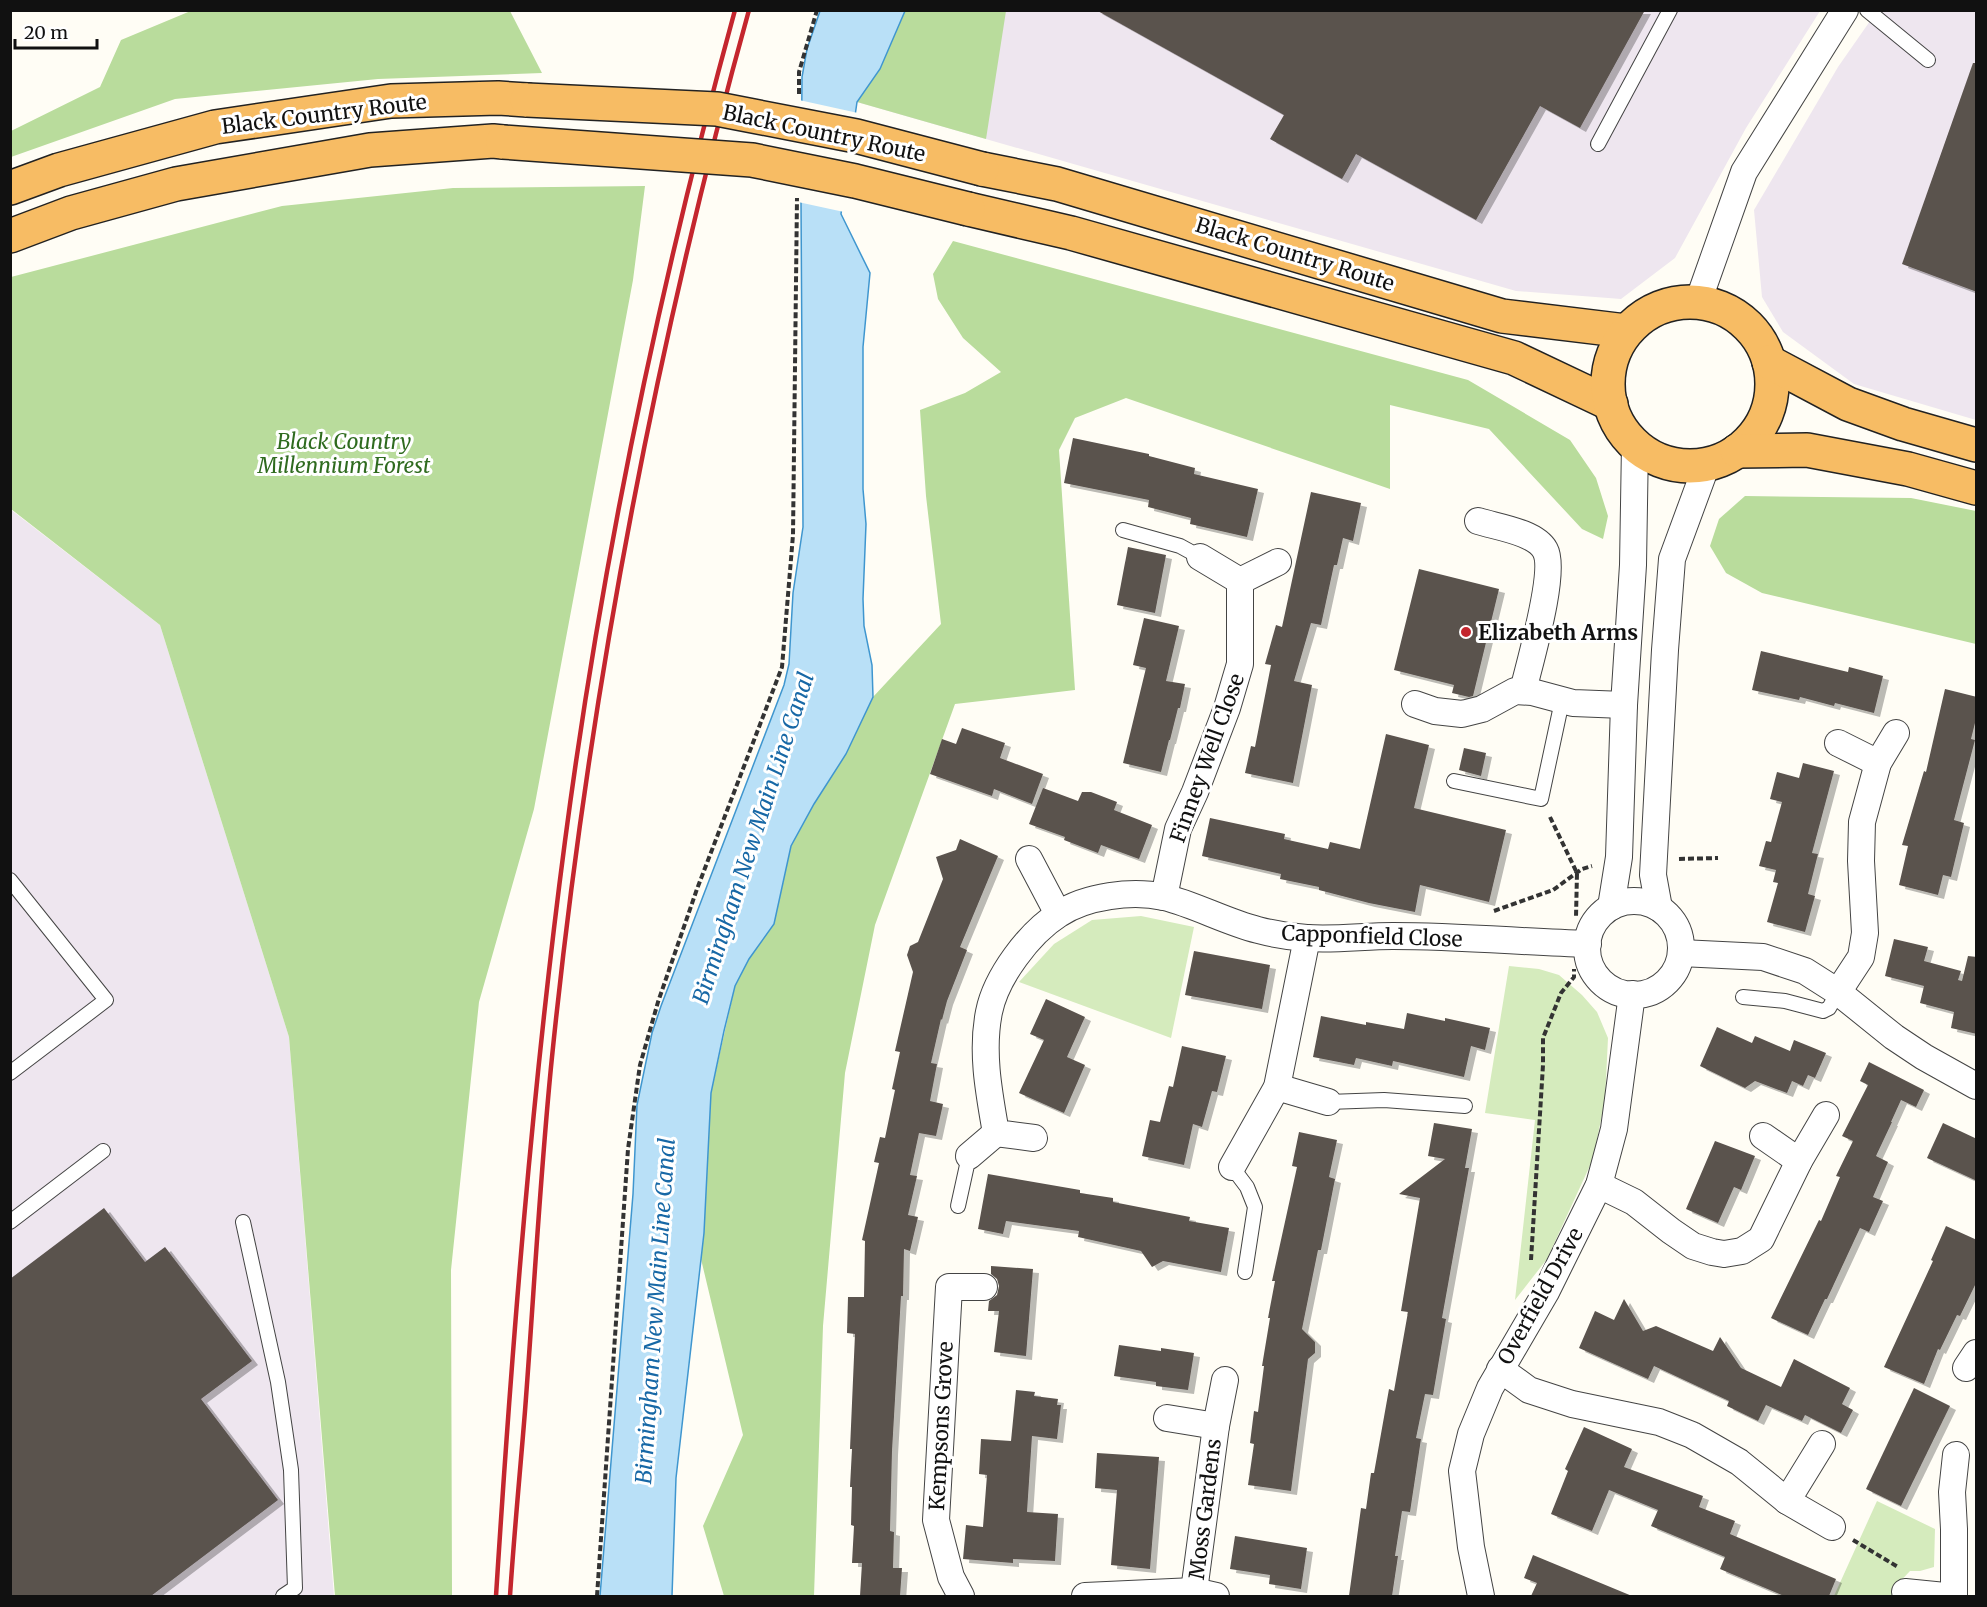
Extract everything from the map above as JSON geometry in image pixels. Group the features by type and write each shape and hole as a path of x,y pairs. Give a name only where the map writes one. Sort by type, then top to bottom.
{"highway":[{"name":"Black Country Route","path":"10,188 59,170 215,128 391,101 498,98 717,109 856,135 982,169 1057,184 1502,316 1626,331"},
{"name":"Black Country Route","path":"10,236 70,213 176,184 370,150 493,141 752,160 855,181 1071,233 1514,358 1611,404"},
{"path":"1698,302 1726,310 1743,321 1761,344 1771,373 1772,393 1765,418 1750,440 1724,459 1690,466 1668,462 1648,454 1635,444 1614,415 1608,387 1609,369 1616,348 1626,331 1637,320 1660,307 1674,303 1698,302"},
{"path":"1769,362 1848,404 1903,424 1977,445"},
{"path":"1737,451 1807,450 1908,470 1977,488"}],"street":[{"path":"1698,302 1744,172 1845,10"},
{"path":"1611,907 1619,857 1623,705 1634,565 1635,444"},
{"path":"1659,908 1653,875 1672,559 1707,464"},
{"path":"1478,521 1532,537 1545,550 1549,567 1523,691"},
{"path":"1200,558 1240,581 1278,562"},
{"name":"Finney Well Close","path":"1164,897 1178,829 1195,792 1227,708 1240,664 1240,581"},
{"path":"1415,704 1435,711 1462,714 1482,709 1515,691 1523,691 1573,704 1623,705"},
{"path":"1838,992 1862,957 1865,933 1861,861 1862,822 1878,762 1896,733"},
{"path":"1838,743 1878,762"},
{"path":"1029,858 1058,914"},
{"name":"Capponfield Close","path":"996,1133 985,1060 989,1010 995,993 1012,962 1038,931 1058,914 1074,906 1112,897 1140,894 1164,897 1257,930 1307,938 1395,936 1581,944"},
{"path":"1639,901 1659,908 1671,918 1678,930 1681,953 1674,974 1651,992 1632,994 1612,989 1596,974 1590,964 1581,944 1597,920 1611,907 1622,902 1639,901"},
{"path":"1232,1167 1277,1087 1307,938"},
{"path":"1681,953 1763,957 1805,971 1838,992 1894,1037 1924,1057 1977,1086"},
{"name":"Overfield Drive","path":"1481,1596 1471,1547 1462,1471 1471,1434 1500,1369 1546,1292 1599,1185 1614,1129 1632,994"},
{"path":"1277,1087 1328,1102"},
{"path":"1599,1185 1634,1202 1693,1246 1725,1254 1742,1251 1761,1239 1826,1115"},
{"path":"969,1156 996,1133 1034,1138"},
{"path":"1763,1136 1800,1161"},
{"name":"Kempsons Grove","path":"961,1596 951,1578 936,1520 949,1287 984,1287"},
{"path":"1500,1369 1529,1390 1572,1404 1659,1422 1692,1435 1739,1462 1787,1501 1832,1527"},
{"name":"Moss Gardens","path":"1205,1594 1215,1426 1225,1380"},
{"name":"Moss Gardens","path":"1167,1418 1215,1426"},
{"path":"1787,1501 1822,1444"},
{"path":"1954,1596 1952,1492 1956,1455"},
{"path":"1905,1592 1945,1596"},
{"path":"1085,1596 1205,1594"}],"lane":[{"path":"1598,144 1670,10"},
{"path":"1867,10 1928,60"},
{"path":"1123,530 1180,546 1200,558"},
{"path":"1454,781 1541,799 1562,701"},
{"path":"10,880 106,1000 10,1073"},
{"path":"1743,997 1785,1001 1823,1011 1829,1008 1838,992"},
{"path":"1328,1102 1384,1100 1464,1106"},
{"path":"10,1222 103,1151"},
{"path":"958,1206 969,1156"},
{"path":"1232,1167 1247,1187 1255,1207 1245,1272"},
{"path":"243,1222 278,1382 291,1470 295,1588 283,1596"}],"path":[{"path":"799,95 800,72 817,10"},
{"path":"597,1596 628,1149 640,1065 658,1002 697,889 782,667 793,535 797,191"},
{"path":"1531,1264 1543,1077 1543,1038 1562,993 1574,977 1581,944 1577,873 1541,799"},
{"path":"1491,912 1553,890 1582,869 1619,857"},
{"path":"1654,860 1718,858"},
{"path":"1832,1527 1903,1570 1905,1592"}],"shaded area":[{"path":"905,11 1820,11 1746,128 1675,258 1621,299 1516,291 857,102 880,69"},
{"path":"1877,11 1976,11 1976,420 1854,384 1783,332 1762,297 1754,210 1838,67"},
{"path":"10,509 160,625 289,1037 334,1596 11,1596"}],"green space":[{"path":"193,10 510,11 542,73 378,79 175,99 11,157 11,131 100,87 121,40"},
{"path":"905,11 1006,11 986,139 857,102 880,69"},
{"name":"Black Country Millennium Forest","path":"645,186 633,280 534,809 479,1002 451,1270 452,1596 335,1596 289,1037 160,625 11,509 11,277 282,206 453,188"},
{"path":"953,241 1468,380 1570,440 1596,478 1608,516 1603,539 1582,529 1489,429 1390,405 1390,489 1126,398 1075,418 1059,450 1075,690 955,704 875,925 845,1073 823,1326 814,1596 724,1596 703,1526 743,1435 701,1259 711,1093 735,986 782,888 791,846 814,804 846,754 873,697 941,624 926,496 920,410 965,393 1001,372 963,338 938,299 933,274"},
{"path":"1745,496 1911,498 1976,511 1976,644 1762,593 1726,573 1710,546 1719,519"},
{"path":"1141,916 1194,927 1171,1038 1019,982 1054,944 1092,920"},
{"path":"1509,966 1539,969 1559,975 1597,1012 1608,1038 1605,1100 1593,1159 1547,1259 1515,1300 1535,1120 1485,1113"},
{"path":"1877,1501 1935,1529 1934,1567 1910,1571 1891,1591 1896,1596 1834,1596"}],"water":[{"name":"Birmingham New Main Line Canal","path":"820,11 905,11 880,69 857,102 841,214 870,273 863,347 863,489 866,524 863,599 864,626 872,665 873,697 846,754 814,804 791,846 774,924 749,959 735,986 724,1031 711,1093 704,1233 676,1478 672,1596 600,1596 633,1194 637,1105 652,1033 661,1006 784,685 789,664 793,593 803,527 802,77 807,49"}],"pier":[{"path":"799,100 858,113 844,212 798,202"}],"building":[{"path":"1096,10 1645,10 1580,128 1540,106 1476,220 1356,154 1342,179 1270,139 1284,115"},
{"path":"1973,63 1977,63 1977,292 1902,264"},
{"path":"1073,438 1149,454 1149,456 1195,468 1194,474 1258,489 1247,537 1190,524 1191,518 1148,507 1149,500 1064,483"},
{"path":"1311,492 1361,503 1353,541 1343,538 1337,565 1334,565 1321,625 1311,623 1294,681 1312,685 1293,783 1245,773 1251,746 1255,747 1271,665 1265,664 1276,625 1282,627"},
{"path":"1128,547 1166,555 1155,613 1117,605"},
{"path":"1419,569 1499,589 1473,696 1452,693 1454,685 1394,670"},
{"path":"1144,618 1179,626 1166,681 1185,684 1161,772 1123,763 1146,668 1133,665"},
{"path":"1761,651 1848,672 1849,667 1883,676 1874,713 1835,703 1834,706 1800,697 1799,700 1752,690"},
{"path":"1945,689 1977,697 1977,715 1971,739 1975,740 1954,820 1964,823 1951,877 1943,875 1938,895 1899,885 1908,846 1902,845 1924,771 1926,772"},
{"path":"962,728 1005,743 1000,758 1043,774 1032,804 994,789 992,796 930,774 942,739 956,744"},
{"path":"1386,734 1429,745 1414,808 1506,830 1489,902 1420,885 1415,912 1319,890 1319,887 1280,879 1281,874 1202,856 1210,818 1285,834 1284,839 1328,849 1330,842 1360,849"},
{"path":"1464,748 1486,753 1481,776 1459,770"},
{"path":"1803,763 1834,771 1812,853 1818,854 1808,894 1815,896 1805,932 1767,922 1778,883 1773,882 1776,870 1759,866 1766,841 1771,842 1782,802 1770,799 1777,772 1799,778"},
{"path":"1043,788 1078,801 1082,792 1091,792 1117,802 1114,810 1152,825 1139,859 1101,845 1098,853 1064,840 1065,837 1029,824"},
{"path":"960,839 998,856 960,947 967,950 941,1019 931,1063 937,1064 930,1101 943,1104 936,1136 919,1133 910,1175 917,1176 908,1215 918,1217 910,1251 904,1249 892,1451 890,1531 894,1532 893,1568 902,1568 900,1596 860,1596 862,1563 852,1563 854,1526 851,1525 852,1449 850,1449 855,1334 847,1333 848,1297 864,1297 865,1241 862,1240 879,1163 874,1162 880,1137 885,1138 895,1090 892,1089 900,1052 895,1051 913,972 907,955 910,946 918,942 943,879 936,857 956,850"},
{"path":"1894,939 1928,947 1924,961 1961,971 1958,980 1962,981 1968,956 1977,957 1977,1034 1951,1028 1954,1012 1920,1003 1924,986 1885,976"},
{"path":"1194,951 1270,965 1262,1009 1185,995"},
{"path":"1046,999 1085,1017 1067,1057 1085,1065 1064,1113 1019,1093 1044,1040 1030,1034"},
{"path":"1407,1013 1445,1021 1445,1018 1490,1028 1485,1050 1471,1046 1464,1077 1393,1061 1392,1066 1356,1058 1354,1065 1313,1057 1321,1016 1366,1025 1366,1022 1404,1029"},
{"path":"1717,1027 1752,1043 1755,1036 1790,1051 1794,1040 1826,1053 1815,1078 1808,1075 1803,1086 1792,1081 1787,1093 1755,1081 1745,1088 1700,1066"},
{"path":"1182,1046 1226,1056 1217,1092 1212,1091 1202,1127 1193,1124 1184,1165 1142,1156 1150,1120 1160,1122 1169,1086 1173,1087"},
{"path":"1869,1062 1924,1090 1916,1107 1901,1100 1876,1156 1888,1162 1873,1197 1883,1201 1869,1232 1860,1228 1808,1335 1771,1318 1819,1220 1821,1221 1840,1177 1836,1176 1853,1141 1842,1136 1868,1085 1860,1081"},
{"path":"1434,1123 1472,1129 1465,1168 1469,1168 1442,1318 1446,1319 1433,1395 1425,1394 1416,1438 1421,1439 1410,1512 1402,1511 1392,1596 1349,1596 1361,1508 1366,1509 1371,1473 1374,1473 1389,1389 1394,1391 1408,1312 1401,1311 1420,1198 1399,1194 1445,1159 1428,1156"},
{"path":"1943,1123 1977,1139 1977,1181 1927,1158"},
{"path":"1299,1132 1337,1140 1329,1177 1335,1179 1302,1329 1315,1342 1315,1353 1308,1359 1291,1491 1248,1485 1254,1444 1250,1443 1254,1411 1258,1412 1264,1366 1262,1366 1270,1318 1268,1318 1275,1281 1272,1281 1297,1167 1292,1166"},
{"path":"1715,1141 1755,1156 1741,1190 1734,1187 1718,1223 1686,1209"},
{"path":"988,1174 1080,1190 1080,1193 1113,1198 1113,1202 1190,1217 1189,1221 1229,1228 1221,1272 1163,1261 1152,1267 1141,1251 1078,1237 1079,1231 1006,1221 1003,1234 978,1229"},
{"path":"104,1208 145,1262 165,1247 252,1361 201,1399 278,1500 151,1596 10,1596 10,1279"},
{"path":"1946,1226 1977,1240 1977,1281 1960,1316 1957,1315 1940,1350 1938,1349 1924,1384 1884,1367 1933,1261 1931,1260"},
{"path":"991,1266 1033,1269 1026,1356 994,1352 999,1311 988,1311 989,1301 997,1295 999,1286 997,1279 991,1274"},
{"path":"1624,1299 1643,1331 1656,1326 1713,1351 1720,1337 1741,1368 1781,1387 1794,1359 1850,1388 1842,1404 1853,1410 1841,1433 1805,1415 1802,1421 1766,1405 1758,1421 1727,1406 1729,1401 1654,1366 1648,1379 1579,1348 1595,1311 1614,1320"},
{"path":"1119,1345 1194,1353 1188,1390 1156,1386 1156,1382 1114,1376"},
{"path":"1914,1388 1950,1406 1901,1506 1866,1489"},
{"path":"1016,1390 1035,1392 1034,1396 1058,1399 1057,1405 1061,1405 1057,1439 1032,1436 1027,1512 1058,1514 1055,1561 1013,1559 1013,1563 963,1559 966,1525 983,1527 987,1475 979,1474 981,1439 1011,1441"},
{"path":"1584,1427 1632,1449 1624,1467 1703,1496 1699,1507 1735,1521 1730,1534 1836,1579 1829,1596 1784,1596 1720,1569 1725,1557 1651,1526 1658,1510 1609,1490 1592,1531 1551,1514 1568,1471 1565,1469"},
{"path":"1097,1453 1159,1457 1150,1569 1111,1565 1117,1490 1095,1488"},
{"path":"1235,1536 1307,1548 1301,1589 1269,1584 1270,1575 1230,1569"},
{"path":"1533,1555 1632,1596 1531,1596 1537,1583 1524,1578"}],"railway":[{"path":"496,1596 516,1312 533,1123 553,935 580,736 615,527 636,422 682,216 735,10"},
{"path":"510,1596 552,1057 585,793 628,529 654,398 683,268 749,10"}],"place":[{"name":"Elizabeth Arms","path":"1466,632"}]}
